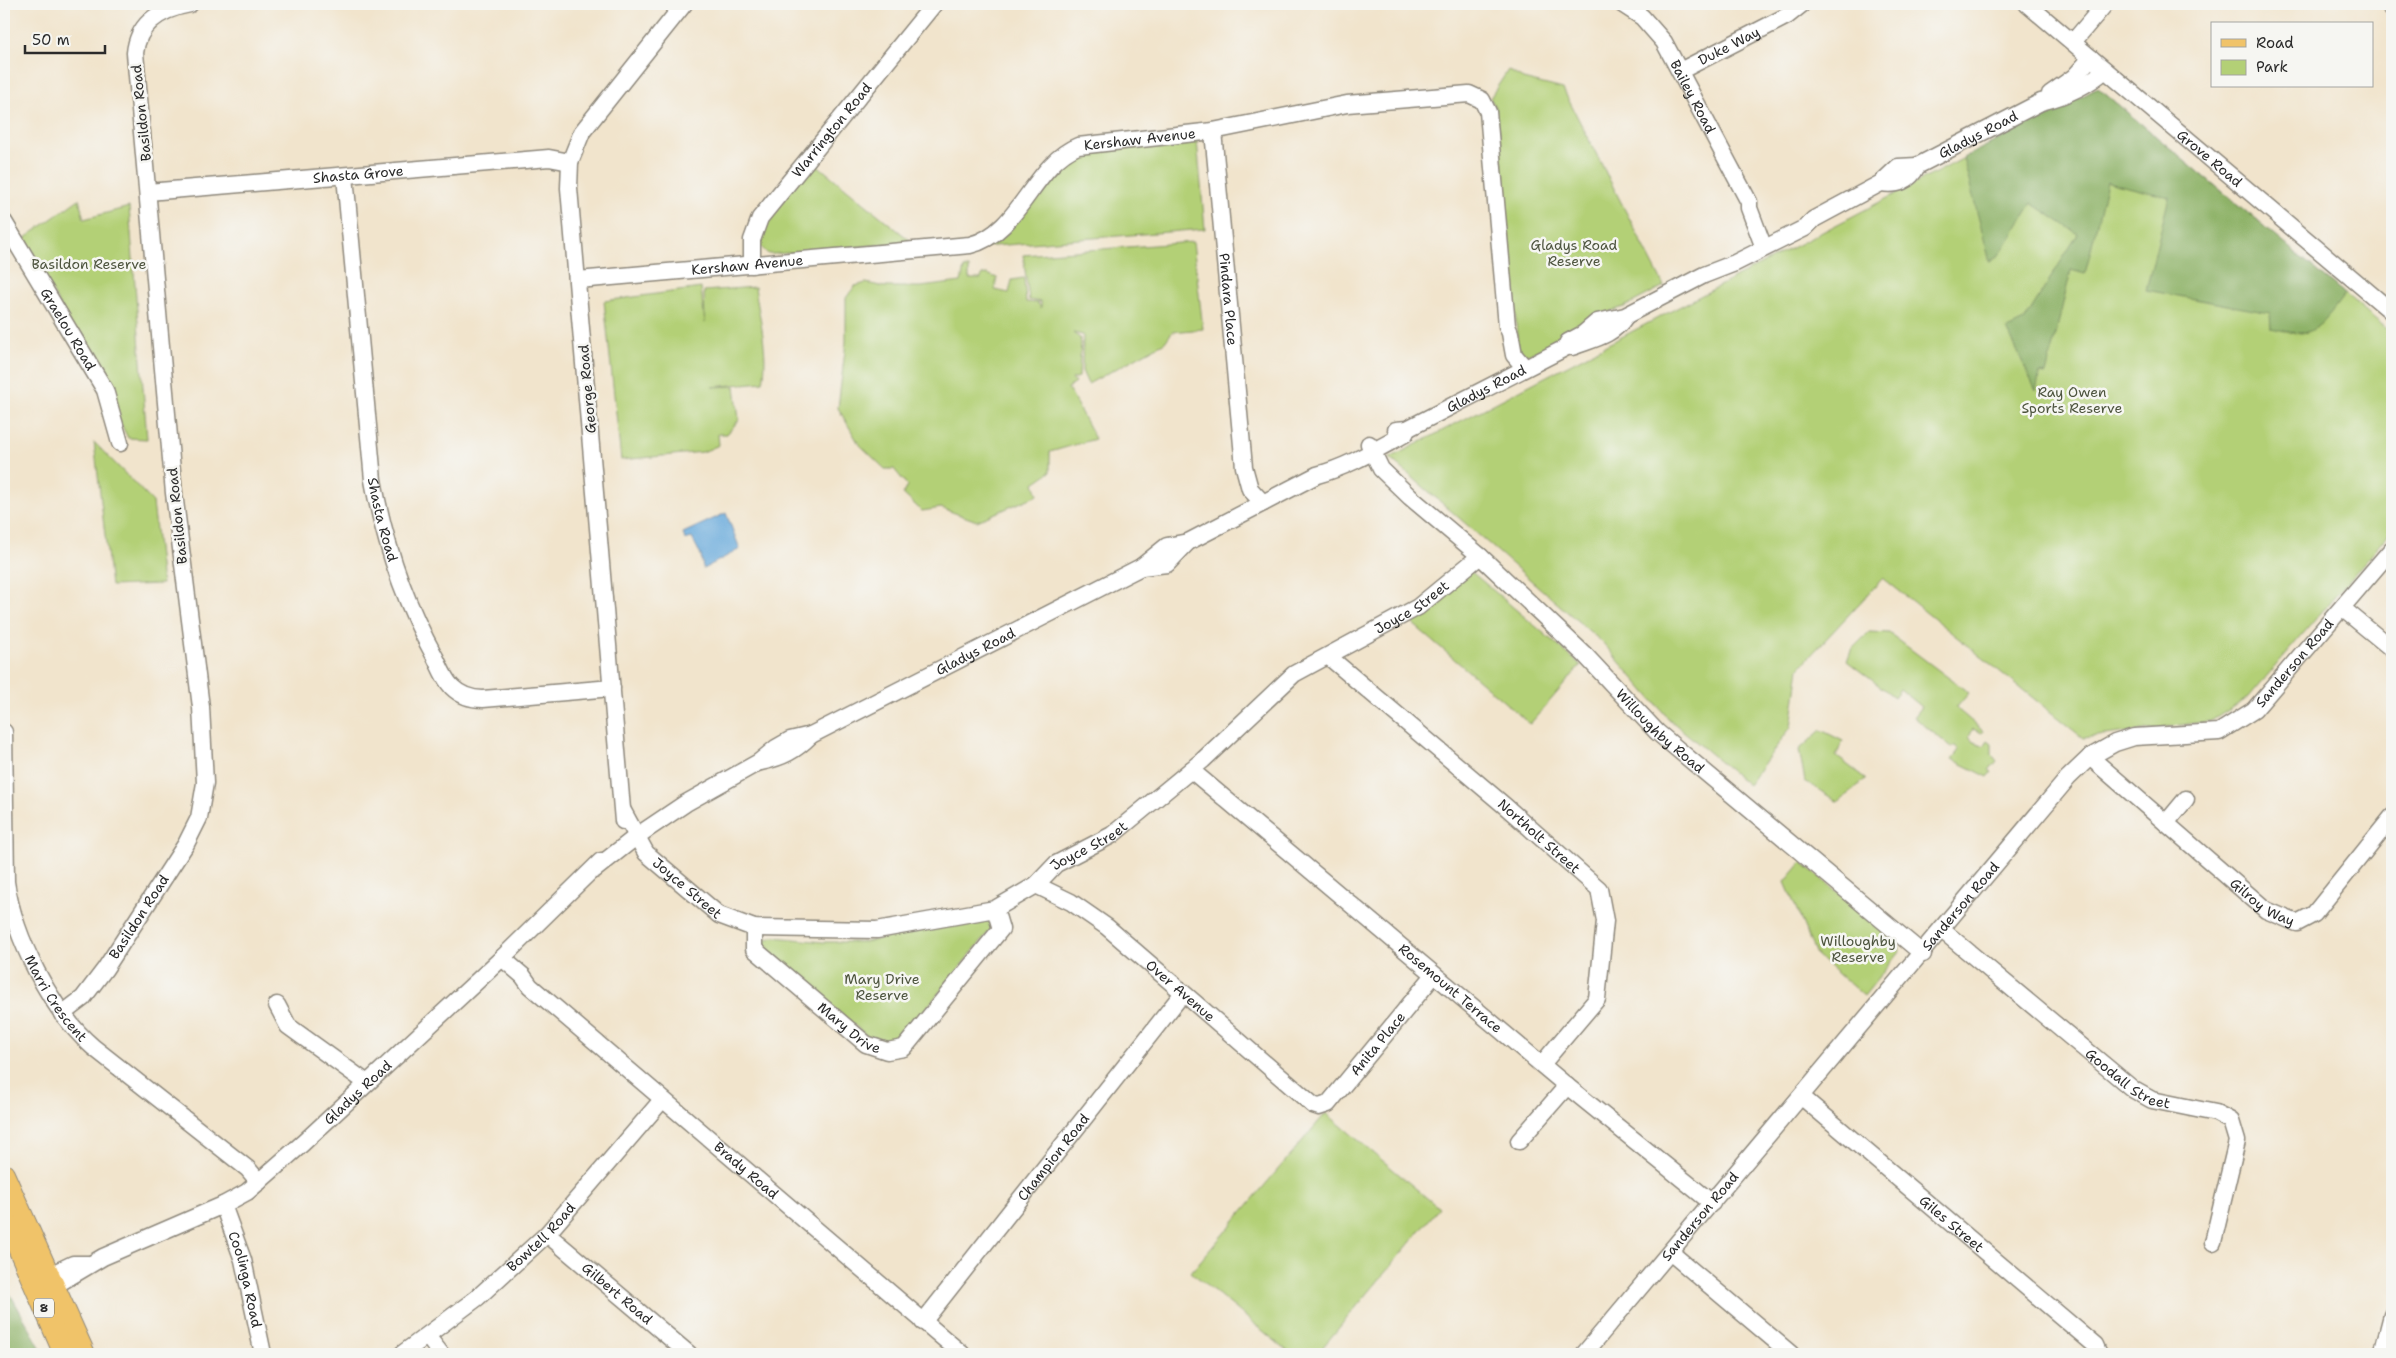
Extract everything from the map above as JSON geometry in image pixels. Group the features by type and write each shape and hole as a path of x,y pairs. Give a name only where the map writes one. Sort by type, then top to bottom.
{"main road":[{"name":"8","path":"4,1174 85,1354"},
{"name":"8","path":"4,1216 23,1263 65,1354"},
{"path":"23,1263 54,1282 48,1296 65,1339 65,1354"}],"street":[{"name":"Basildon Road","path":"62,1014 83,998 124,940 190,836 201,809 204,791 201,707 174,493 136,47 142,29 149,21 168,10 190,4"},
{"name":"George Road","path":"631,836 623,811 569,188 570,162 577,142 588,123 684,4"},
{"name":"Warrington Road","path":"752,265 752,240 760,218 934,4"},
{"name":"Bailey Road","path":"1622,4 1642,17 1659,34 1749,202 1753,205 1769,242"},
{"name":"Duke Way","path":"1680,71 1788,16 1802,4"},
{"name":"Grove Road","path":"2027,4 2392,312"},
{"path":"2073,42 2105,4"},
{"path":"2388,4 2392,9"},
{"name":"Gladys Road","path":"2041,102 2056,88 2074,77 2092,58"},
{"name":"Gladys Road","path":"54,1282 56,1272 73,1264 88,1264 223,1205 247,1192 367,1083 631,836 662,811 686,803 759,762 782,758 797,749 811,735 1141,567 1167,546 1188,542 1318,475 1334,470 1371,447 1405,434 1406,429 1565,348 1568,342 1583,334 1595,323 1625,316 1704,275 1722,269 1804,220 1814,219 1881,183 1891,185 1901,183 1913,173 1917,166 2041,102 2063,96 2085,85 2105,70"},
{"name":"Kershaw Avenue","path":"578,280 978,243 994,234 1057,160 1070,149 1101,142 1213,131 1348,104 1463,94 1479,98 1488,112 1507,326 1514,355 1525,368"},
{"name":"Pindara Place","path":"1213,131 1244,467 1250,489 1263,503"},
{"name":"Shasta Grove","path":"148,192 549,158 570,162"},
{"name":"Shasta Road","path":"345,176 371,472 385,530 407,598 422,634 448,682 461,694 469,698 484,699 612,688"},
{"name":"Graelou Road","path":"4,222 104,390 120,443"},
{"name":"Kershaw Avenue","path":"1507,326 1504,332 1510,376"},
{"name":"Willoughby Road","path":"1371,447 1382,469 1410,497 1480,556 1585,655 1657,732 1923,954"},
{"name":"Willoughby Road","path":"1356,456 1399,492 1410,497"},
{"name":"Pindara Place","path":"1244,467 1242,473 1243,488 1248,511"},
{"name":"Sanderson Road","path":"1584,1354 1923,954 2068,778 2090,757 2115,743 2134,737 2219,732 2254,710 2392,549"},
{"name":"Joyce Street","path":"631,836 646,853 719,915 754,928 878,930 995,909 1036,885 1056,864 1112,835 1191,770 1294,674 1329,657 1418,607 1480,556"},
{"path":"2342,608 2392,649"},
{"name":"Northolt Street","path":"1329,657 1506,806 1599,889 1605,921 1597,999 1542,1064"},
{"name":"Marri Crescent","path":"4,732 6,882 9,900 23,940 48,991 62,1014 92,1047 248,1170 259,1182"},
{"name":"Gilroy Way","path":"2090,757 2266,910 2297,923 2314,914 2392,817"},
{"name":"Rosemount Terrace","path":"1191,770 1567,1086 1712,1203"},
{"path":"2166,823 2186,799"},
{"name":"Over Avenue","path":"1036,885 1071,902 1086,912 1313,1105 1319,1107"},
{"name":"Mary Drive","path":"754,928 754,949 866,1044 887,1051 904,1048 1001,929 995,909"},
{"name":"Goodall Street","path":"1942,930 2134,1090 2152,1100 2216,1113 2231,1121 2237,1141 2213,1242"},
{"name":"Brady Road","path":"498,961 515,980 530,986 962,1354"},
{"name":"Anita Place","path":"1319,1107 1328,1104 1434,975"},
{"name":"Champion Road","path":"923,1322 1183,993"},
{"path":"278,1005 288,1026 367,1083"},
{"path":"1519,1141 1567,1086"},
{"name":"Giles Street","path":"1802,1097 2095,1345 2099,1354"},
{"name":"Bowtell Road","path":"402,1354 477,1298 547,1234 662,1100"},
{"name":"Coolinga Road","path":"223,1205 243,1260 263,1354"},
{"name":"Gilbert Road","path":"547,1234 689,1354"},
{"path":"1670,1252 1791,1354"},
{"path":"2382,1354 2392,1315"},
{"path":"427,1336 441,1354"}],"green space":[{"name":"Gladys Road Reserve","path":"1508,70 1523,79 1563,89 1664,286 1624,307 1611,311 1581,329 1528,355 1520,351 1518,346 1499,130 1495,107 1490,98"},
{"name":"Ray Owen Sports Reserve","path":"2098,88 2392,333 2392,530 2248,698 2211,721 2083,738 1883,578 1799,668 1791,727 1748,785 1669,719 1603,643 1390,458"},
{"path":"2098,88 2345,294 2320,324 2306,332 2285,331 2271,328 2270,313 2146,290 2169,197 2107,182 2085,274 2071,270 2046,374 2040,373 2036,391 2007,329 2024,321 2078,234 2032,203 2000,254 1990,262 1963,158"},
{"path":"1197,140 1205,229 981,247 1068,150"},
{"path":"811,160 912,242 775,254 768,254 761,247 758,248 759,231"},
{"name":"Basildon Reserve","path":"79,199 84,219 129,207 147,439 128,438 25,238"},
{"path":"1193,242 1203,329 1172,332 1165,342 1088,384 1082,371 1083,335 1073,333 1080,338 1081,343 1079,377 1072,379 1075,383 1068,388 1095,439 1050,452 1050,472 1034,483 1038,495 977,521 941,508 922,511 903,494 907,485 894,469 885,469 859,444 838,408 846,342 846,298 855,286 866,283 885,287 921,287 961,282 964,268 969,268 969,279 981,279 982,275 987,274 997,278 995,290 1009,293 1012,280 1024,278 1026,302 1038,303 1041,308 1041,302 1029,300 1023,255"},
{"path":"755,287 763,334 765,371 763,382 712,387 735,386 739,420 727,434 718,434 719,445 703,452 621,460 604,301 701,288 705,323 704,291"},
{"path":"94,442 153,502 162,584 111,586"},
{"path":"1467,568 1581,665 1530,724 1412,623 1430,610"},
{"path":"1869,632 1889,633 1969,693 1956,708 1983,731 1982,733 1973,729 1969,737 1972,741 1984,746 1988,740 1992,743 1992,755 1997,761 1989,770 1992,772 1988,777 1952,759 1959,750 1954,746 1952,748 1914,717 1922,707 1900,689 1894,697 1847,661 1851,650"},
{"path":"1821,730 1843,741 1836,756 1866,779 1838,802 1805,781 1799,750"},
{"name":"Willoughby Reserve","path":"1802,862 1898,943 1900,951 1864,996 1816,955 1785,882"},
{"name":"Mary Drive Reserve","path":"988,919 993,922 993,927 900,1040 891,1044 873,1041 762,948 761,941 774,937 823,942 865,942"},
{"path":"1326,1113 1439,1208 1317,1354 1291,1354 1191,1272"},
{"path":"4,1283 44,1354 4,1354"}],"water":[{"path":"726,513 740,549 703,569 701,555 692,538 685,540 683,533"}]}
